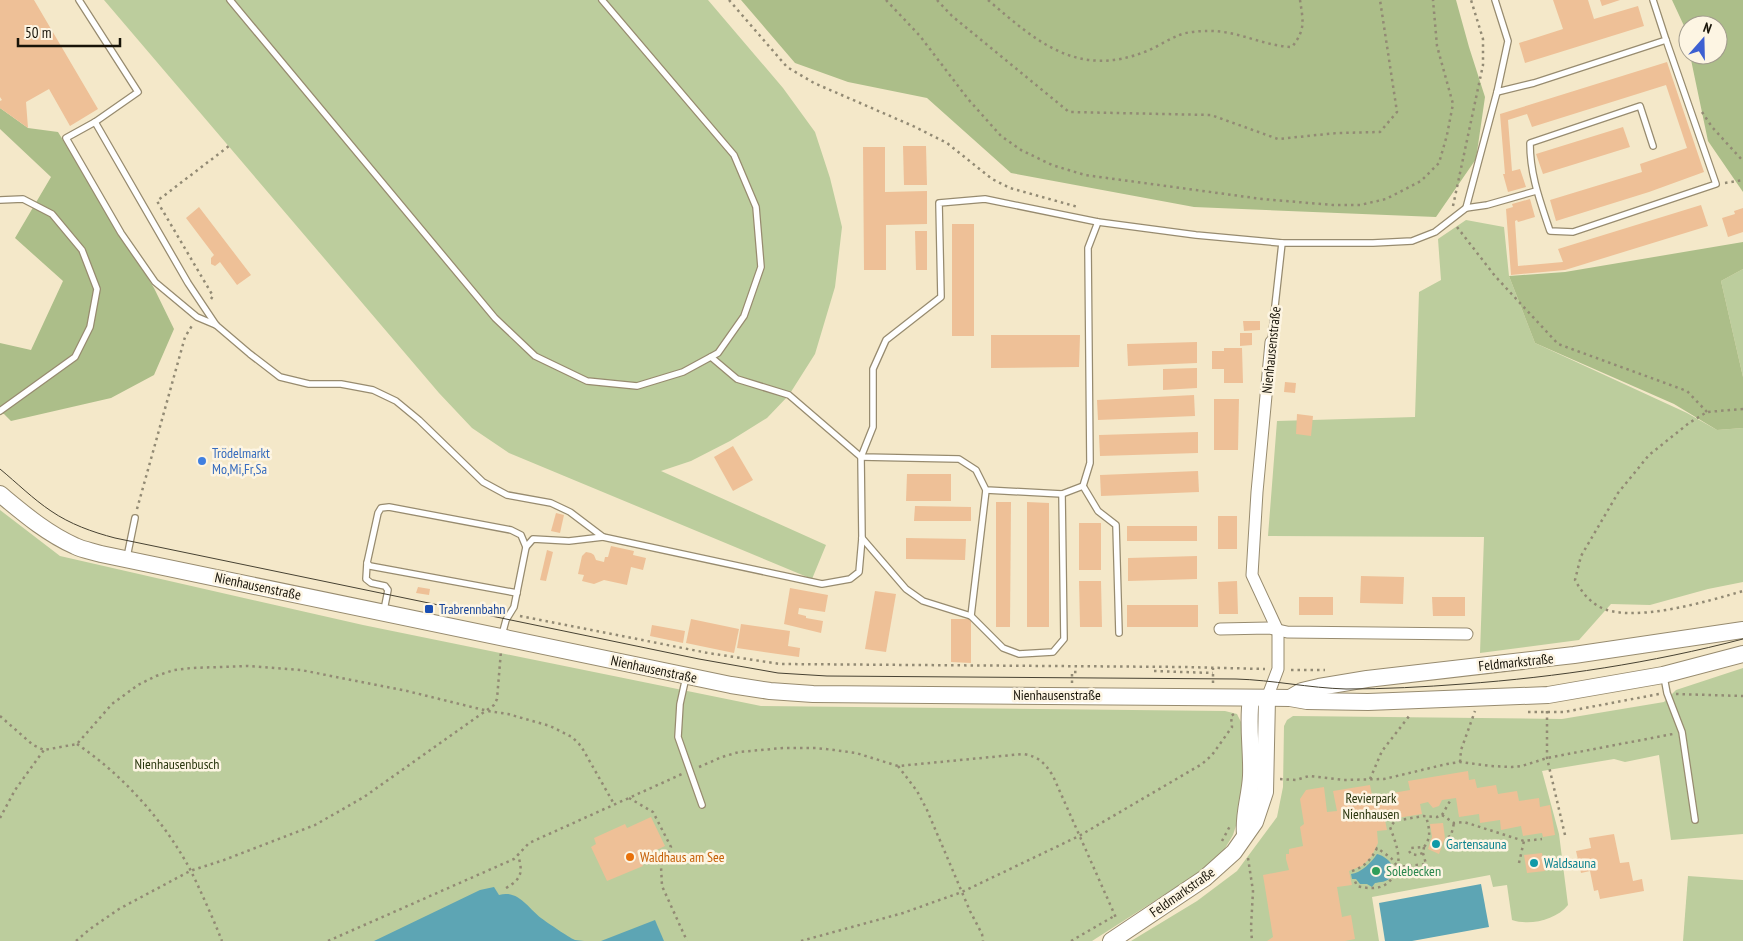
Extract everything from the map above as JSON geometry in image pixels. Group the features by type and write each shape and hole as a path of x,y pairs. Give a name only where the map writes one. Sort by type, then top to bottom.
{"main road":[{"name":"Nienhausenstraße","path":"0,494 36,523 62,540 76,546 126,559 770,691 814,694 1259,698"},
{"name":"Feldmarkstraße","path":"1290,698 1302,691 1367,679 1574,656 1743,630"},
{"name":"Feldmarkstraße","path":"1111,941 1205,878 1234,852 1255,822 1262,806 1266,777 1259,698 1368,702 1548,695 1663,675 1743,654"},
{"path":"1245,834 1244,820 1250,790 1251,773 1249,714 1259,698"}],"street":[{"name":"Nienhausenstraße","path":"1259,698 1278,669 1278,630 1252,575 1257,492 1271,342"},
{"path":"1220,629 1269,628 1287,632 1467,634"}],"lane":[{"path":"79,0 138,92 95,122 66,138 121,233 154,282 197,317 216,325"},
{"path":"230,0 495,318 535,356 587,381 637,386 683,372 718,353 744,316 761,267 756,207 734,155 602,0"},
{"path":"1466,208 1497,92 1508,41 1495,0"},
{"path":"1653,0 1716,184 1573,232 1550,231 1536,191 1530,162 1530,143 1640,106 1654,146"},
{"path":"1497,92 1534,83 1666,40"},
{"path":"95,122 188,284 204,308 216,325 250,354 280,377 309,384 341,384 373,390 396,401 419,420 483,482 507,495 551,504 570,512 603,537"},
{"path":"502,637 506,620 514,607 526,547 532,539 569,541 603,537 822,584 850,579 859,572 862,538 862,457 873,427 873,369 886,340 941,297 939,202 985,199 1098,222 1196,235 1282,243 1372,243 1412,241 1435,232 1466,208 1487,205 1536,191"},
{"path":"0,200 23,199 52,214 82,250 97,289 90,327 75,357 0,411"},
{"path":"1098,222 1088,248 1090,463 1083,486 1098,511 1116,526 1118,632"},
{"name":"Nienhausenstraße","path":"1271,342 1282,243"},
{"path":"711,357 737,379 789,395 862,457 959,459 976,470 986,490 971,616"},
{"path":"986,490 1062,494 1083,486"},
{"path":"862,538 906,589 923,601 971,616 1003,648 1019,654 1053,652 1064,639 1062,494"},
{"path":"384,613 388,590 385,586 366,579 367,563 378,513 381,508 389,507 511,530 521,535 526,547"},
{"path":"126,559 135,518"},
{"path":"367,563 370,566 517,594"},
{"path":"686,675 680,704 678,737 702,806"},
{"path":"1663,675 1682,732 1695,820"}],"path":[{"path":"729,0 786,67 814,83 913,126 947,143 992,179 1010,188 1085,209"},
{"path":"886,0 920,36 968,99 1000,136 1021,150 1052,165 1085,175 1253,198 1333,205 1360,205 1386,199 1421,181 1439,163 1453,104 1437,46 1433,0"},
{"path":"937,0 952,16 1069,112 1211,114 1278,139 1338,133 1380,132 1397,112 1380,0"},
{"path":"988,0 1026,32 1050,48 1074,58 1113,60 1146,52 1179,35 1208,30 1244,35 1278,46 1292,46 1300,37 1303,22 1300,0"},
{"path":"1471,0 1483,39 1483,65 1454,206 1445,214 1495,276 1558,344 1687,391 1707,412"},
{"path":"1702,111 1712,127 1743,161"},
{"path":"204,308 213,296 157,202 229,146"},
{"path":"1716,184 1743,180"},
{"path":"135,518 185,337 197,317"},
{"path":"1743,409 1707,412 1689,423 1649,455 1618,492 1582,556 1575,580 1582,593 1599,607 1618,612 1641,614 1710,601 1743,591"},
{"path":"510,614 708,653 780,664 1334,669"},
{"path":"76,941 119,909 190,870 224,860 315,825 364,797 488,710 497,700 502,637"},
{"path":"0,716 33,745 44,750 77,744 112,704 138,685 174,670 248,666 300,670 370,683 508,714 550,726 572,737 588,758 614,804"},
{"path":"1213,668 1213,689"},
{"path":"1154,671 1213,673"},
{"path":"1668,692 1680,695 1743,696"},
{"path":"1548,695 1547,758 1565,835"},
{"path":"1370,779 1382,751 1414,709"},
{"path":"1460,762 1461,750 1475,711"},
{"path":"801,941 903,913 962,892 1079,836 1202,764 1212,755 1232,727 1231,716 1234,714 1236,728"},
{"path":"1266,777 1296,780 1309,776 1344,780 1384,779 1460,762 1497,767 1522,766 1547,758 1682,732"},
{"path":"77,744 113,772 141,801 168,836 190,870 222,941"},
{"path":"328,941 514,859 529,843 722,757 739,752 783,748 816,748 856,754 898,766 1023,754 1039,758 1053,776 1116,915 1071,941"},
{"path":"0,818 16,790 44,750"},
{"path":"898,766 917,791 927,810 970,911 982,934 983,941"},
{"path":"629,798 653,812 671,847 661,866 662,886 686,941"},
{"path":"1354,879 1357,886 1370,889 1384,886 1394,877 1400,858 1390,827 1394,821 1426,816 1431,818 1442,815 1450,802"},
{"path":"1442,815 1454,823 1464,822 1524,841 1542,839"},
{"path":"1398,867 1426,864 1423,853 1429,837 1426,816"},
{"path":"1218,846 1232,821"},
{"path":"1448,837 1451,836 1454,823"},
{"path":"1245,834 1253,891 1252,941"},
{"path":"1519,863 1524,841"},
{"path":"1423,853 1417,855 1411,854 1409,851 1411,848 1424,847"},
{"path":"1352,871 1365,864 1377,848 1391,858 1398,867"},
{"path":"506,888 514,883 520,873 521,868 518,855"}],"green space":[{"path":"104,0 708,0 783,88 815,132 830,178 842,227 835,287 815,354 789,395 767,418 730,441 691,461 661,471 826,545 812,579 509,453 472,428 439,393"},
{"path":"741,0 1456,0 1485,97 1476,159 1436,217 1194,207 1011,173 927,98 848,82 795,63"},
{"path":"1672,0 1743,0 1743,192 1708,141 1692,65 1728,65 1728,15 1679,15"},
{"path":"0,108 28,128 58,132 154,288 174,329 154,375 111,398 11,421 4,414 0,414 0,343 31,350 63,281 15,238 51,177 0,129"},
{"path":"1466,220 1504,227 1509,276 1535,343 1687,413 1717,430 1743,428 1743,582 1708,589 1650,605 1611,604 1579,640 1480,653 1484,537 1268,536 1277,421 1415,417 1419,292 1441,280 1438,239"},
{"path":"1743,242 1743,269 1721,281 1743,377 1743,428 1717,430 1674,404 1535,343 1509,276 1565,272"},
{"path":"1743,269 1743,377 1721,281"},
{"name":"Nienhausenbusch","path":"0,510 60,556 363,625 761,706 1225,711 1237,714 1244,728 1243,804 1233,835 1221,855 1206,868 1092,941 0,941"},
{"name":"Revierpark Nienhausen","path":"1743,668 1743,834 1671,840 1659,755 1625,762 1614,759 1542,771 1559,834 1568,905 1557,915 1550,918 1534,922 1512,920 1507,885 1493,887 1490,875 1372,897 1379,941 1131,941 1197,901 1237,871 1277,817 1283,787 1284,726 1287,720 1293,716 1562,719 1664,702 1676,690"},
{"path":"1688,876 1743,880 1743,941 1683,941"}],"water":[{"name":"Solebecken","path":"1377,854 1388,860 1393,867 1393,874 1389,879 1375,883 1372,887 1367,884 1360,884 1356,879 1352,879 1351,874 1365,867"},
{"path":"1481,884 1489,927 1412,941 1385,941 1379,903"},
{"path":"494,887 499,895 506,894 517,897 541,918 575,940 594,941 374,941 480,890"},
{"path":"655,920 664,941 601,941"}],"building":[{"path":"0,0 34,0 98,109 70,126 49,89 26,102 28,128 0,108 0,101 2,100 0,97"},
{"path":"1553,0 1588,0 1594,19 1638,6 1644,26 1525,63 1519,43 1563,29"},
{"path":"1600,0 1620,0 1602,6"},
{"path":"1667,62 1704,172 1649,192 1556,221 1550,200 1642,172 1640,164 1687,148 1666,85 1532,127 1527,114 1508,120 1512,171 1520,169 1526,187 1508,192 1503,174 1505,174 1500,114"},
{"path":"1623,127 1630,147 1543,174 1536,154"},
{"path":"903,146 926,146 927,185 904,185"},
{"path":"863,147 885,147 885,192 927,191 927,224 886,225 886,270 864,270"},
{"path":"1530,199 1535,217 1518,222 1517,220 1515,221 1518,266 1563,262 1558,249 1701,205 1708,226 1565,270 1511,275 1506,209 1513,207 1512,204"},
{"path":"199,207 251,275 237,285 220,262 215,266 211,264 211,258 214,255 186,218"},
{"path":"1743,208 1743,232 1728,237 1722,218 1735,214 1734,211"},
{"path":"952,224 974,224 974,336 952,336"},
{"path":"915,231 927,231 927,270 916,270"},
{"path":"1243,321 1260,321 1260,330 1244,331"},
{"path":"1240,333 1252,333 1252,345 1240,346"},
{"path":"991,335 1080,335 1079,367 991,368"},
{"path":"1197,342 1197,363 1128,366 1127,344"},
{"path":"1224,348 1242,348 1243,383 1224,383 1224,369 1212,369 1212,351 1224,351"},
{"path":"1197,368 1197,388 1163,390 1163,369"},
{"path":"1285,382 1296,383 1295,393 1284,392"},
{"path":"1194,395 1195,416 1098,420 1097,400"},
{"path":"1214,399 1239,399 1238,450 1214,450"},
{"path":"1297,414 1313,416 1311,436 1296,434"},
{"path":"1198,432 1198,453 1100,456 1099,435"},
{"path":"733,446 753,480 733,491 714,457"},
{"path":"1198,471 1199,492 1101,496 1100,475"},
{"path":"907,474 951,474 951,501 906,501"},
{"path":"996,502 1011,502 1010,627 996,627"},
{"path":"1027,502 1049,503 1049,627 1027,627"},
{"path":"915,506 971,507 971,521 914,521"},
{"path":"556,513 564,515 560,533 551,531"},
{"path":"1218,516 1237,516 1237,549 1218,549"},
{"path":"1079,523 1101,523 1101,570 1079,570"},
{"path":"1127,526 1197,526 1197,541 1127,541"},
{"path":"906,538 966,539 965,560 906,559"},
{"path":"611,546 634,551 633,555 646,558 643,570 631,567 627,585 604,580 594,584 582,581 584,575 578,574 582,556 586,552 591,553 596,560 604,562 605,557 608,557"},
{"path":"547,550 553,552 546,581 540,580"},
{"path":"1197,556 1197,579 1128,581 1128,558"},
{"path":"1361,576 1404,577 1403,604 1360,603"},
{"path":"1079,581 1101,581 1102,627 1080,627"},
{"path":"1237,581 1238,614 1219,614 1218,582"},
{"path":"418,587 430,589 429,595 416,593"},
{"path":"790,588 828,595 825,612 799,608 798,614 806,616 806,618 823,621 821,633 784,624"},
{"path":"875,591 896,594 886,652 865,649"},
{"path":"1299,597 1333,597 1333,615 1299,615"},
{"path":"1432,597 1465,597 1465,616 1433,616"},
{"path":"1127,605 1198,605 1198,627 1127,627"},
{"path":"691,619 739,629 734,653 686,643"},
{"path":"951,619 971,619 971,663 951,662"},
{"path":"741,624 790,631 788,646 800,648 799,657 737,648"},
{"path":"652,625 685,631 683,643 650,636"},
{"path":"1468,771 1469,780 1475,779 1477,788 1496,785 1498,794 1517,791 1519,801 1539,798 1540,807 1550,805 1555,835 1543,837 1542,833 1523,836 1521,826 1501,830 1500,820 1480,823 1479,814 1459,817 1456,798 1442,800 1439,806 1433,808 1428,802 1420,804 1422,814 1385,820 1387,830 1377,831 1378,843 1372,856 1362,866 1349,871 1352,885 1337,887 1342,917 1351,915 1355,939 1345,941 1267,941 1273,937 1263,875 1289,870 1286,854 1289,854 1289,849 1303,846 1300,827 1304,824 1300,799 1306,790 1324,787 1327,812 1337,811 1333,791 1370,785 1372,795 1381,795 1410,790 1408,781"},
{"path":"651,817 665,846 640,858 643,866 607,881 591,847 596,844 594,838 625,824 627,828"},
{"name":"Gartensauna","path":"1443,823 1445,838 1439,854 1428,849 1432,837 1430,824"},
{"path":"1614,834 1620,863 1629,862 1633,881 1642,879 1644,891 1600,899 1598,890 1594,891 1590,871 1581,873 1576,851 1591,848 1589,838"},
{"name":"Waldsauna","path":"1542,853 1545,871 1527,873 1524,855"}],"tram line":[{"path":"0,469 58,516 82,527 115,538 699,659 778,673 827,676 1236,679 1346,689 1390,688 1499,681 1569,673 1639,662 1743,639"}],"place":[{"name":"Trödelmarkt Mo,Mi,Fr,Sa","path":"202,461"},
{"name":"Trabrennbahn","path":"429,609"},
{"name":"Gartensauna","path":"1436,844"},
{"name":"Waldhaus am See","path":"630,857"},
{"name":"Waldsauna","path":"1534,863"},
{"name":"Solebecken","path":"1376,871"}]}
